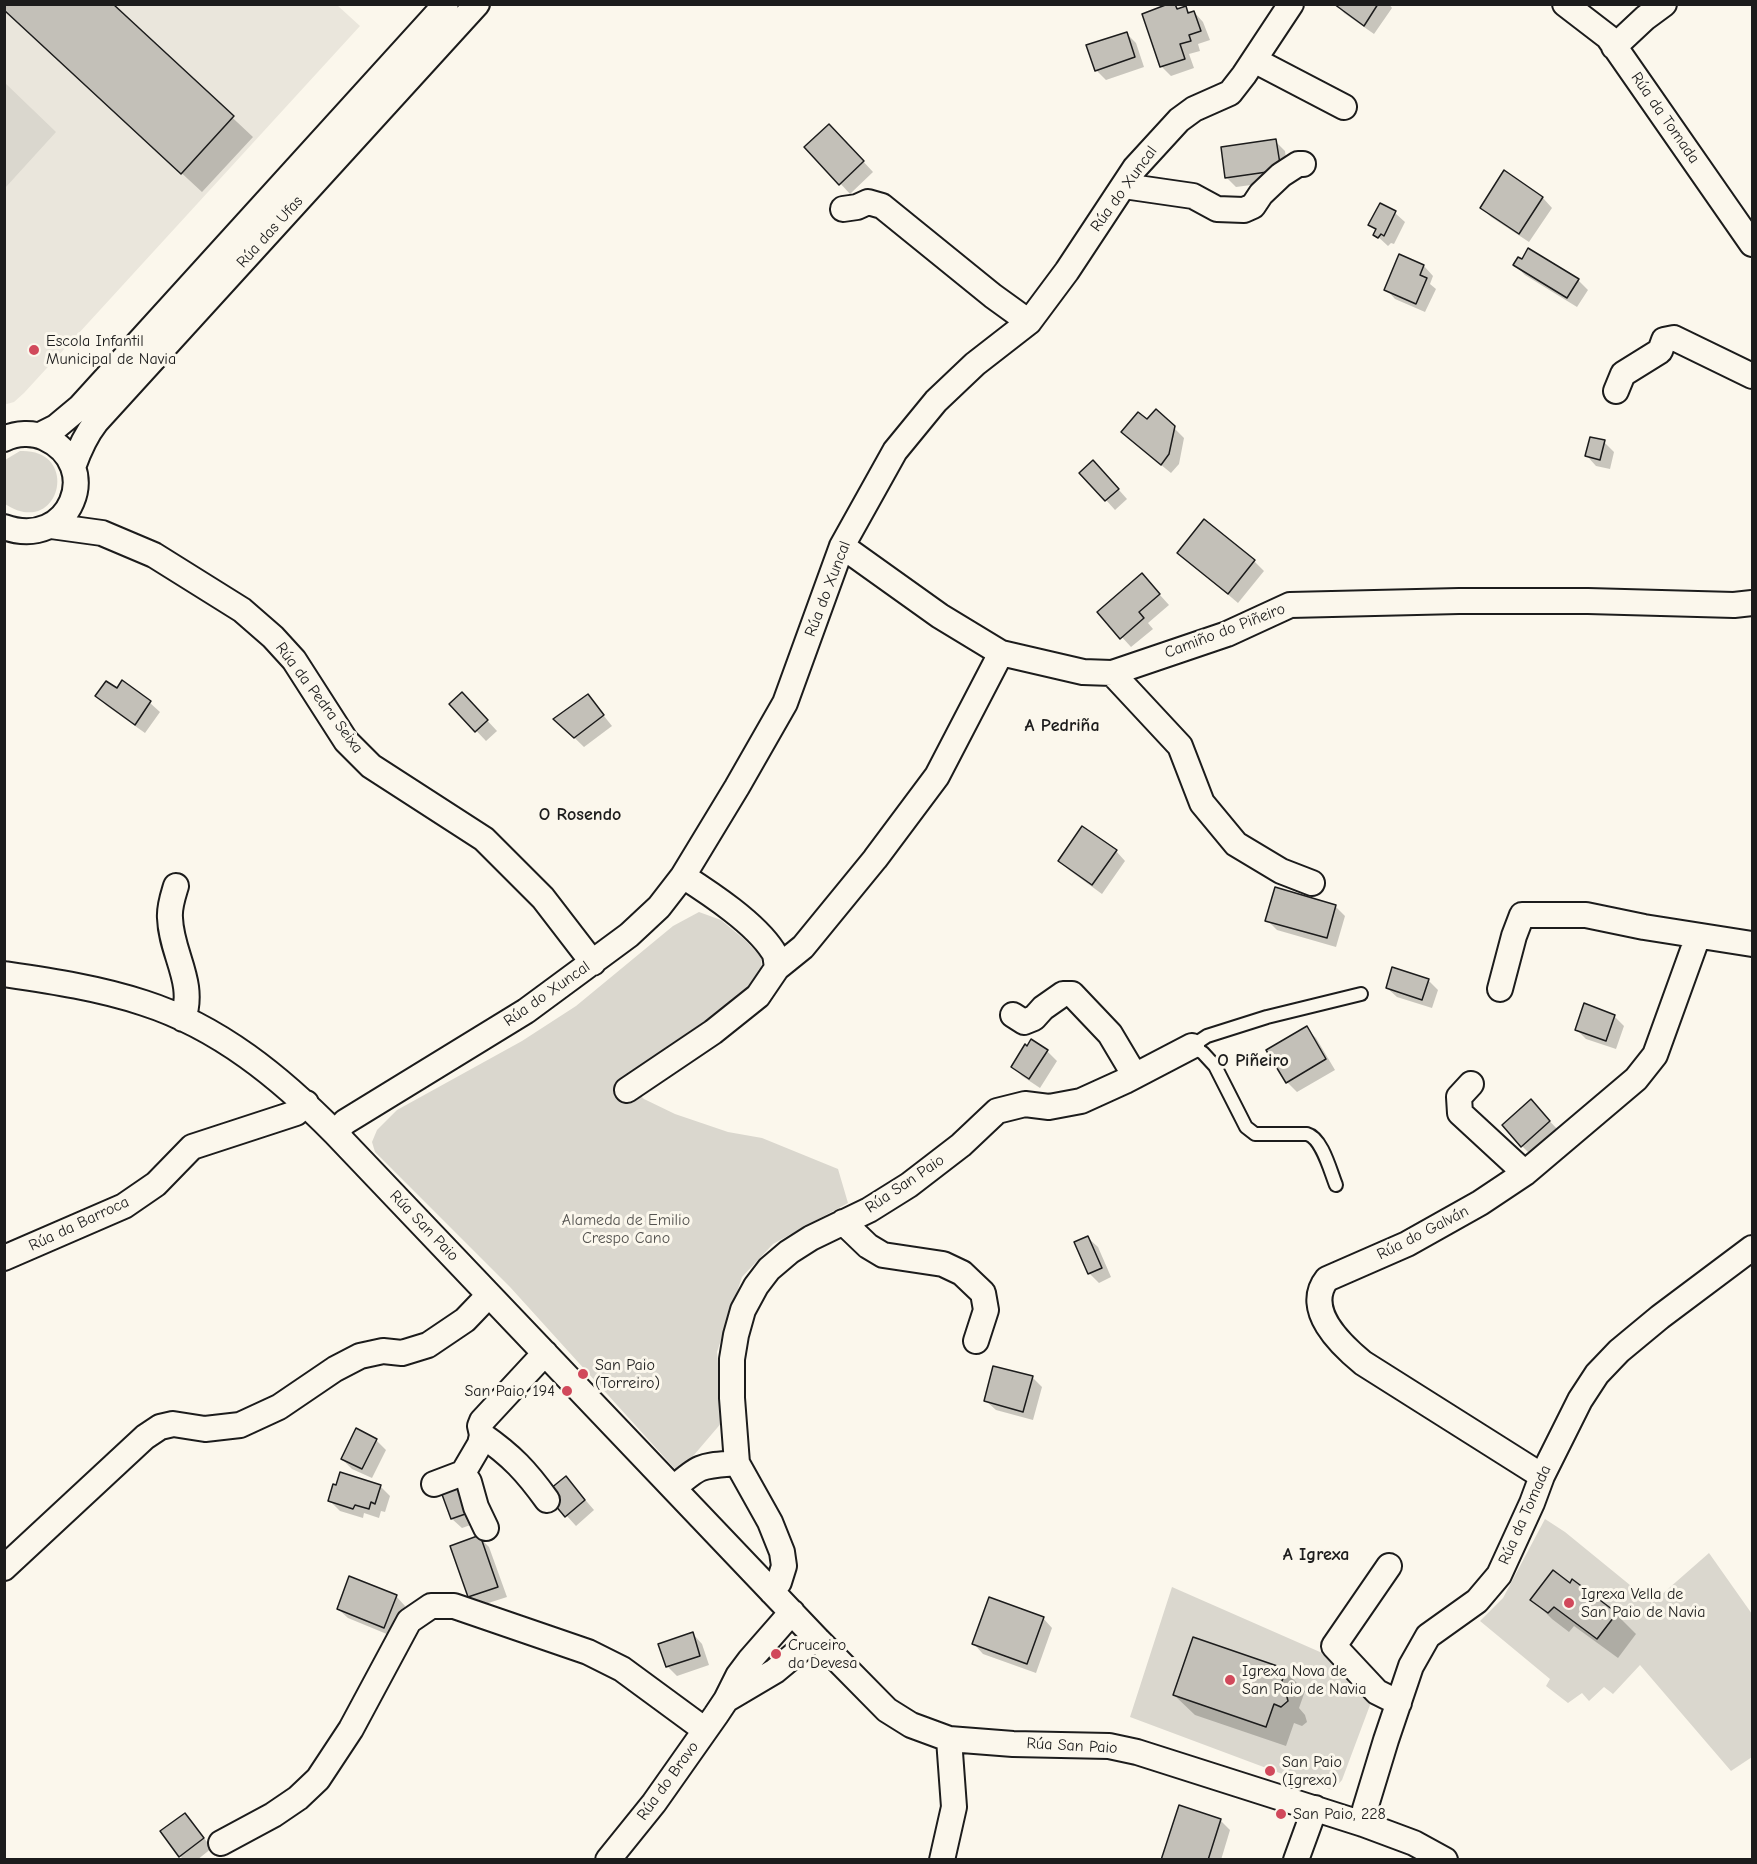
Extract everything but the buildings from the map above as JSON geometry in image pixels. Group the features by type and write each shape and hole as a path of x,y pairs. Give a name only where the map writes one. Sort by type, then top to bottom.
{"street":[{"name":"Rúa das Ufas","path":"40,435 56,427 80,407 446,4"},
{"name":"Rúa das Ufas","path":"73,466 83,440 96,422 477,4"},
{"name":"Rúa do Xuncal","path":"335,1133 345,1122 517,1017 593,963 629,935 659,907 683,876 785,703 842,546 895,451 929,410 975,364 1029,322 1067,271 1135,168 1179,120 1194,110 1230,93 1291,4"},
{"name":"Rúa da Tomada","path":"1565,4 1608,37 1752,244"},
{"path":"1614,47 1664,4"},
{"path":"1254,60 1344,107"},
{"path":"1124,186 1193,196 1216,209 1244,210 1253,206 1261,194 1281,174 1298,164 1303,164"},
{"path":"843,209 857,207 868,202 882,206 993,296 1029,322"},
{"path":"1616,391 1623,374 1660,351 1664,340 1674,338 1752,376"},
{"path":"4,439 25,434 40,435 60,447 73,466 76,478 71,505 63,517 51,526"},
{"path":"75,490 102,533"},
{"name":"Rúa da Pedra Seixa","path":"4,527 18,532 35,532 51,526 102,533 154,555 242,610 273,637 294,660 346,741 371,766 484,839 543,898 593,963"},
{"name":"Camiño do Piñeiro","path":"842,546 940,616 1001,654 1083,672 1112,673 1227,634 1290,605 1459,601 1588,601 1734,605 1752,603"},
{"path":"627,1090 713,1032 758,996 777,968 803,947 875,859 937,776 1001,654"},
{"path":"1112,673 1180,746 1202,803 1236,844 1281,871 1312,883"},
{"path":"683,876 716,897 760,936 774,952 777,968"},
{"path":"176,886 170,916 188,997 183,1019"},
{"path":"1500,989 1522,915 1586,915 1752,944"},
{"name":"Rúa do Galván","path":"1542,1476 1363,1363 1348,1351 1331,1329 1320,1308 1319,1297 1322,1286 1327,1279 1431,1232 1480,1203 1525,1173 1636,1079 1655,1055 1698,936"},
{"name":"Rúa San Paio","path":"4,974 48,980 144,1003 183,1019 230,1044 258,1063 306,1103 817,1639 887,1710 910,1725 949,1739 1109,1746 1147,1755 1363,1824 1414,1843 1445,1860"},
{"path":"1012,1015 1024,1022 1034,1018 1043,1008 1064,994 1072,994 1110,1034 1135,1076"},
{"name":"Rúa San Paio","path":"772,1592 779,1582 784,1566 782,1552 770,1522 737,1463 732,1398 732,1359 743,1310 756,1286 769,1269 789,1252 811,1238 869,1210 909,1185 998,1111 1025,1104 1049,1107 1081,1101 1192,1046"},
{"path":"1471,1084 1459,1097 1460,1113 1525,1173"},
{"name":"Rúa da Barroca","path":"4,1258 124,1206 156,1184 192,1147 296,1113 306,1103"},
{"path":"843,1222 868,1246 883,1255 944,1264 962,1273 983,1293 986,1310 976,1341"},
{"name":"Rúa da Tomada","path":"1363,1824 1365,1809 1412,1666 1428,1636 1477,1601 1499,1575 1542,1476 1580,1400 1597,1374 1660,1317 1752,1248"},
{"path":"4,1568 145,1437 160,1427 173,1424 205,1429 240,1425 279,1407 335,1369 360,1356 383,1351 402,1353 428,1345 465,1320 489,1295"},
{"path":"434,1484 463,1473 480,1444 482,1421 545,1353"},
{"path":"482,1435 504,1450 525,1470 547,1500"},
{"path":"674,1488 697,1468 705,1465 737,1463"},
{"path":"463,1473 469,1482 476,1507 486,1528"},
{"path":"1389,1566 1334,1646 1377,1692 1399,1703"},
{"path":"221,1843 273,1815 298,1798 318,1779 351,1729 409,1621 431,1606 454,1606 588,1652 622,1669 705,1730"},
{"name":"Rúa do Bravo","path":"609,1860 654,1803 726,1700 738,1676 792,1612"},
{"name":"Rúa do Bravo","path":"726,1700 775,1671 817,1639"},
{"path":"942,1860 954,1807 949,1739"},
{"path":"1296,1860 1315,1808"}],"lane":[{"path":"1336,1185 1314,1136 1255,1134 1245,1127 1215,1066 1203,1053 1192,1046 1207,1036 1267,1017 1361,994"}],"shaded area":[{"path":"4,5 337,5 360,26 24,393 14,402 7,404 4,403"}],"green space":[{"path":"5,83 56,132 4,188"},
{"path":"20,451 39,454 52,463 57,476 56,490 50,502 39,510 24,512 5,504 5,460"},
{"name":"Alameda de Emilio Crespo Cano","path":"699,912 721,920 745,940 761,957 762,974 752,989 624,1081 644,1099 675,1114 728,1132 762,1138 838,1169 848,1203 773,1244 742,1277 717,1352 723,1421 682,1469 675,1469 510,1287 375,1152 372,1142 377,1130 397,1110 522,1041 576,1006 673,926"},
{"path":"1545,1519 1565,1532 1652,1603 1709,1553 1752,1614 1752,1757 1731,1771 1640,1665 1613,1694 1604,1687 1589,1701 1582,1693 1568,1703 1546,1686 1550,1679 1480,1621 1503,1598"},
{"path":"1172,1587 1320,1652 1373,1697 1342,1780 1333,1790 1285,1775 1130,1717"}],"place":[{"name":"Escola Infantil Municipal de Navia","path":"34,350"},
{"name":"San Paio (Torreiro)","path":"583,1374"},
{"name":"San Paio, 194","path":"567,1391"},
{"name":"Igrexa Vella de San Paio de Navia","path":"1569,1603"},
{"name":"Cruceiro da Devesa","path":"776,1654"},
{"name":"Igrexa Nova de San Paio de Navia","path":"1230,1680"},
{"name":"San Paio (Igrexa)","path":"1270,1771"},
{"name":"San Paio, 228","path":"1281,1814"}],"district":[{"name":"A Pedriña","path":"1062,726"},
{"name":"O Rosendo","path":"580,815"},
{"name":"O Piñeiro","path":"1253,1061"},
{"name":"A Igrexa","path":"1316,1555"}]}
